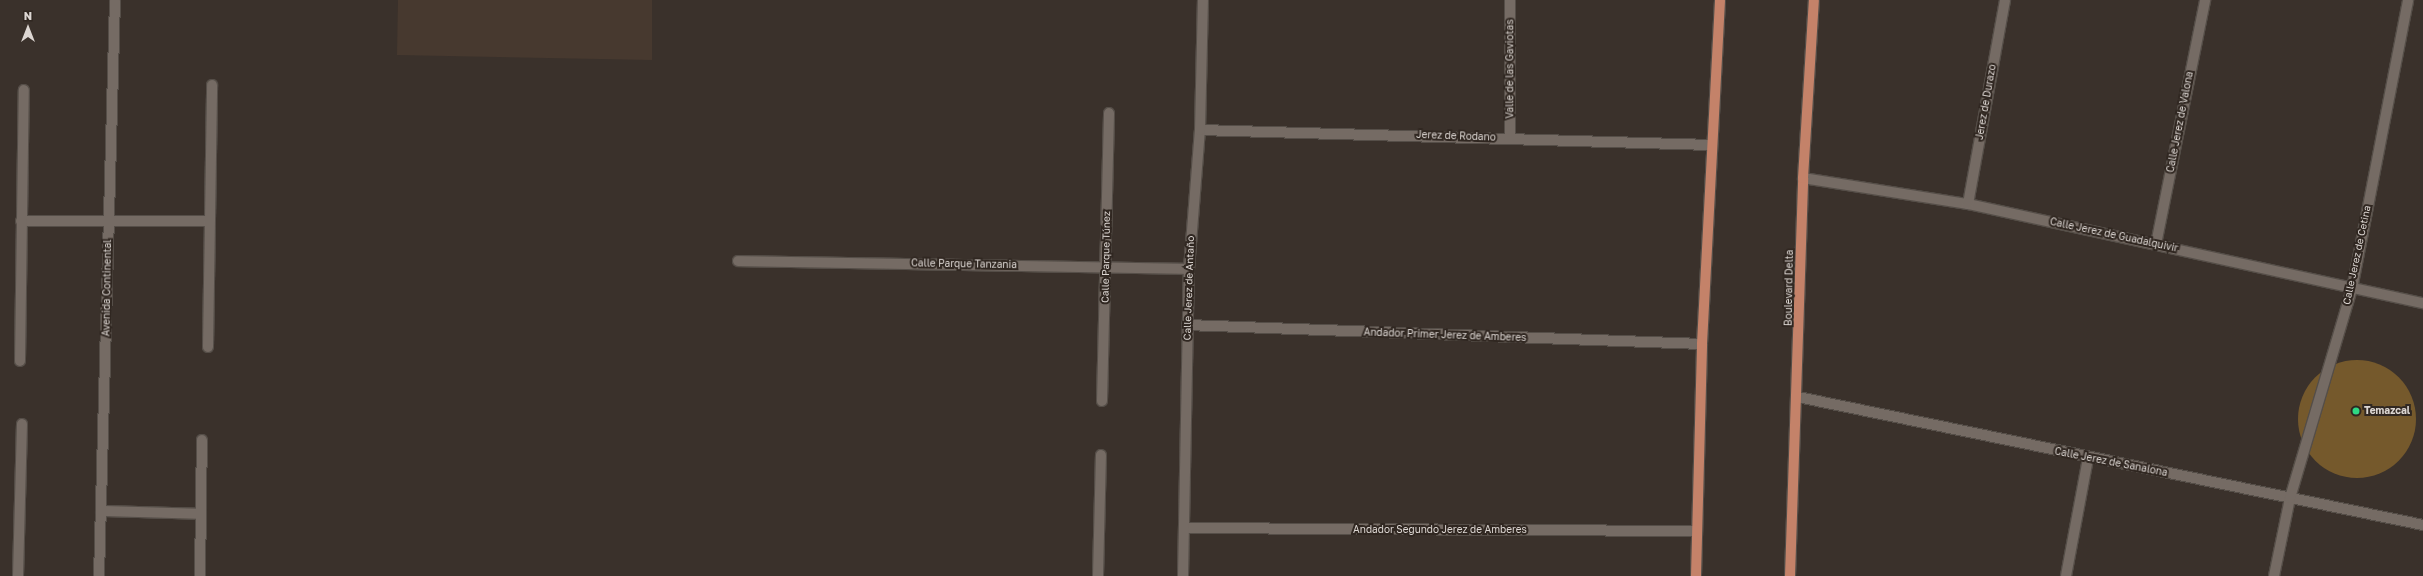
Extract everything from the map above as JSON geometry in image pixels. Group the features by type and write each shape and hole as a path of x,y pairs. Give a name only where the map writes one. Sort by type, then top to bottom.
{"main road":[{"path":"1696,576 1702,344 1720,0"},
{"name":"Boulevard Delta","path":"1790,576 1798,397 1803,178 1814,0"}],"street":[{"name":"Avenida Continental","path":"99,576 115,0"},
{"name":"Calle Jerez de Antaño","path":"1183,576 1187,325 1189,269 1200,130 1203,0"},
{"name":"Valle de las Gaviotas","path":"1510,0 1510,138"},
{"name":"Jerez de Durazo","path":"1968,204 2005,0"},
{"name":"Calle Jerez de Valona","path":"2156,244 2205,0"},
{"name":"Calle Jerez de Cetina","path":"2274,576 2290,498 2352,289 2408,0"},
{"path":"208,347 212,84"},
{"path":"20,361 24,90"},
{"name":"Calle Parque Túnez","path":"1102,401 1109,113"},
{"name":"Jerez de Rodano","path":"1200,130 1712,145"},
{"name":"Calle Jerez de Guadalquivir","path":"1803,178 1968,204 2156,244 2352,289 2423,303"},
{"path":"21,221 209,221"},
{"name":"Calle Parque Tanzania","path":"738,261 1106,266 1189,269"},
{"name":"Andador Primer Jerez de Amberes","path":"1187,325 1702,344"},
{"name":"Calle Jerez de Sanalona","path":"1798,397 2088,458 2423,525"},
{"path":"18,576 22,424"},
{"path":"200,576 202,440"},
{"path":"1098,576 1101,455"},
{"path":"2066,576 2088,458"},
{"path":"101,510 201,514"},
{"name":"Andador Segundo Jerez de Amberes","path":"1184,528 1696,531"}],"shaded area":[{"path":"398,0 652,0 652,60 397,55"}],"building":[{"name":"Temazcal","path":"2357,360 2368,361 2380,365 2399,377 2411,396 2415,408 2415,430 2411,442 2399,461 2380,473 2368,477 2357,478 2346,477 2334,473 2315,461 2303,442 2299,430 2298,419 2299,408 2303,396 2315,377 2334,365 2346,361"}],"place":[{"name":"Temazcal","path":"2356,411"}]}
